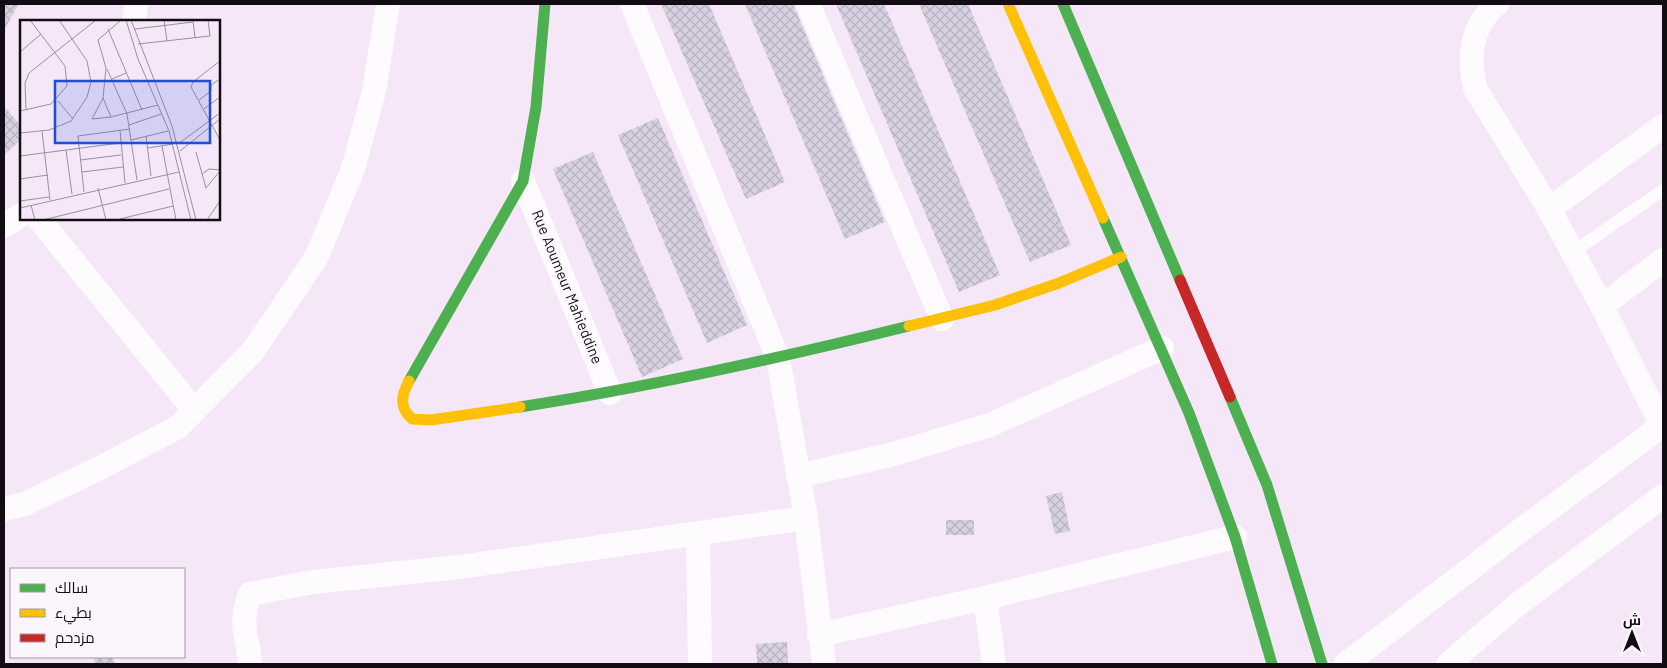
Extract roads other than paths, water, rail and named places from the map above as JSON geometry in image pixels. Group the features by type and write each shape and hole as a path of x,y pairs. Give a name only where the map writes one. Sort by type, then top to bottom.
{"main road":[{"path":"545,4 536,106 523,181 404,390 401,398 402,407 412,419 420,421 610,393 778,358 942,319 1028,294 1121,257"},
{"path":"1008,4 1190,413 1235,537 1272,664"},
{"path":"1062,4 1267,486 1322,664"}],"street":[{"path":"134,20 136,4"},
{"path":"4,509 25,504 102,467 178,427 253,351 316,258 353,169 374,91 388,4"},
{"path":"632,4 778,358 806,518 824,664"},
{"path":"808,4 942,319"},
{"path":"1346,664 1525,527 1663,426 1573,252 1475,88 1471,67 1472,46 1479,26 1497,4"},
{"path":"1549,209 1663,126"},
{"name":"Rue Aoumeur Mahieddine","path":"523,181 610,393"},
{"path":"4,226 20,215"},
{"path":"40,220 194,410"},
{"path":"1602,306 1663,260"},
{"path":"798,476 890,455 990,425 1162,348"},
{"path":"1448,664 1517,606 1663,496"},
{"path":"250,664 244,635 244,611 250,594 313,582 459,567 806,518"},
{"path":"698,534 700,664"},
{"path":"819,635 984,598 1235,537"},
{"path":"984,598 994,664"}],"lane":[{"path":"1573,252 1663,190"}]}
